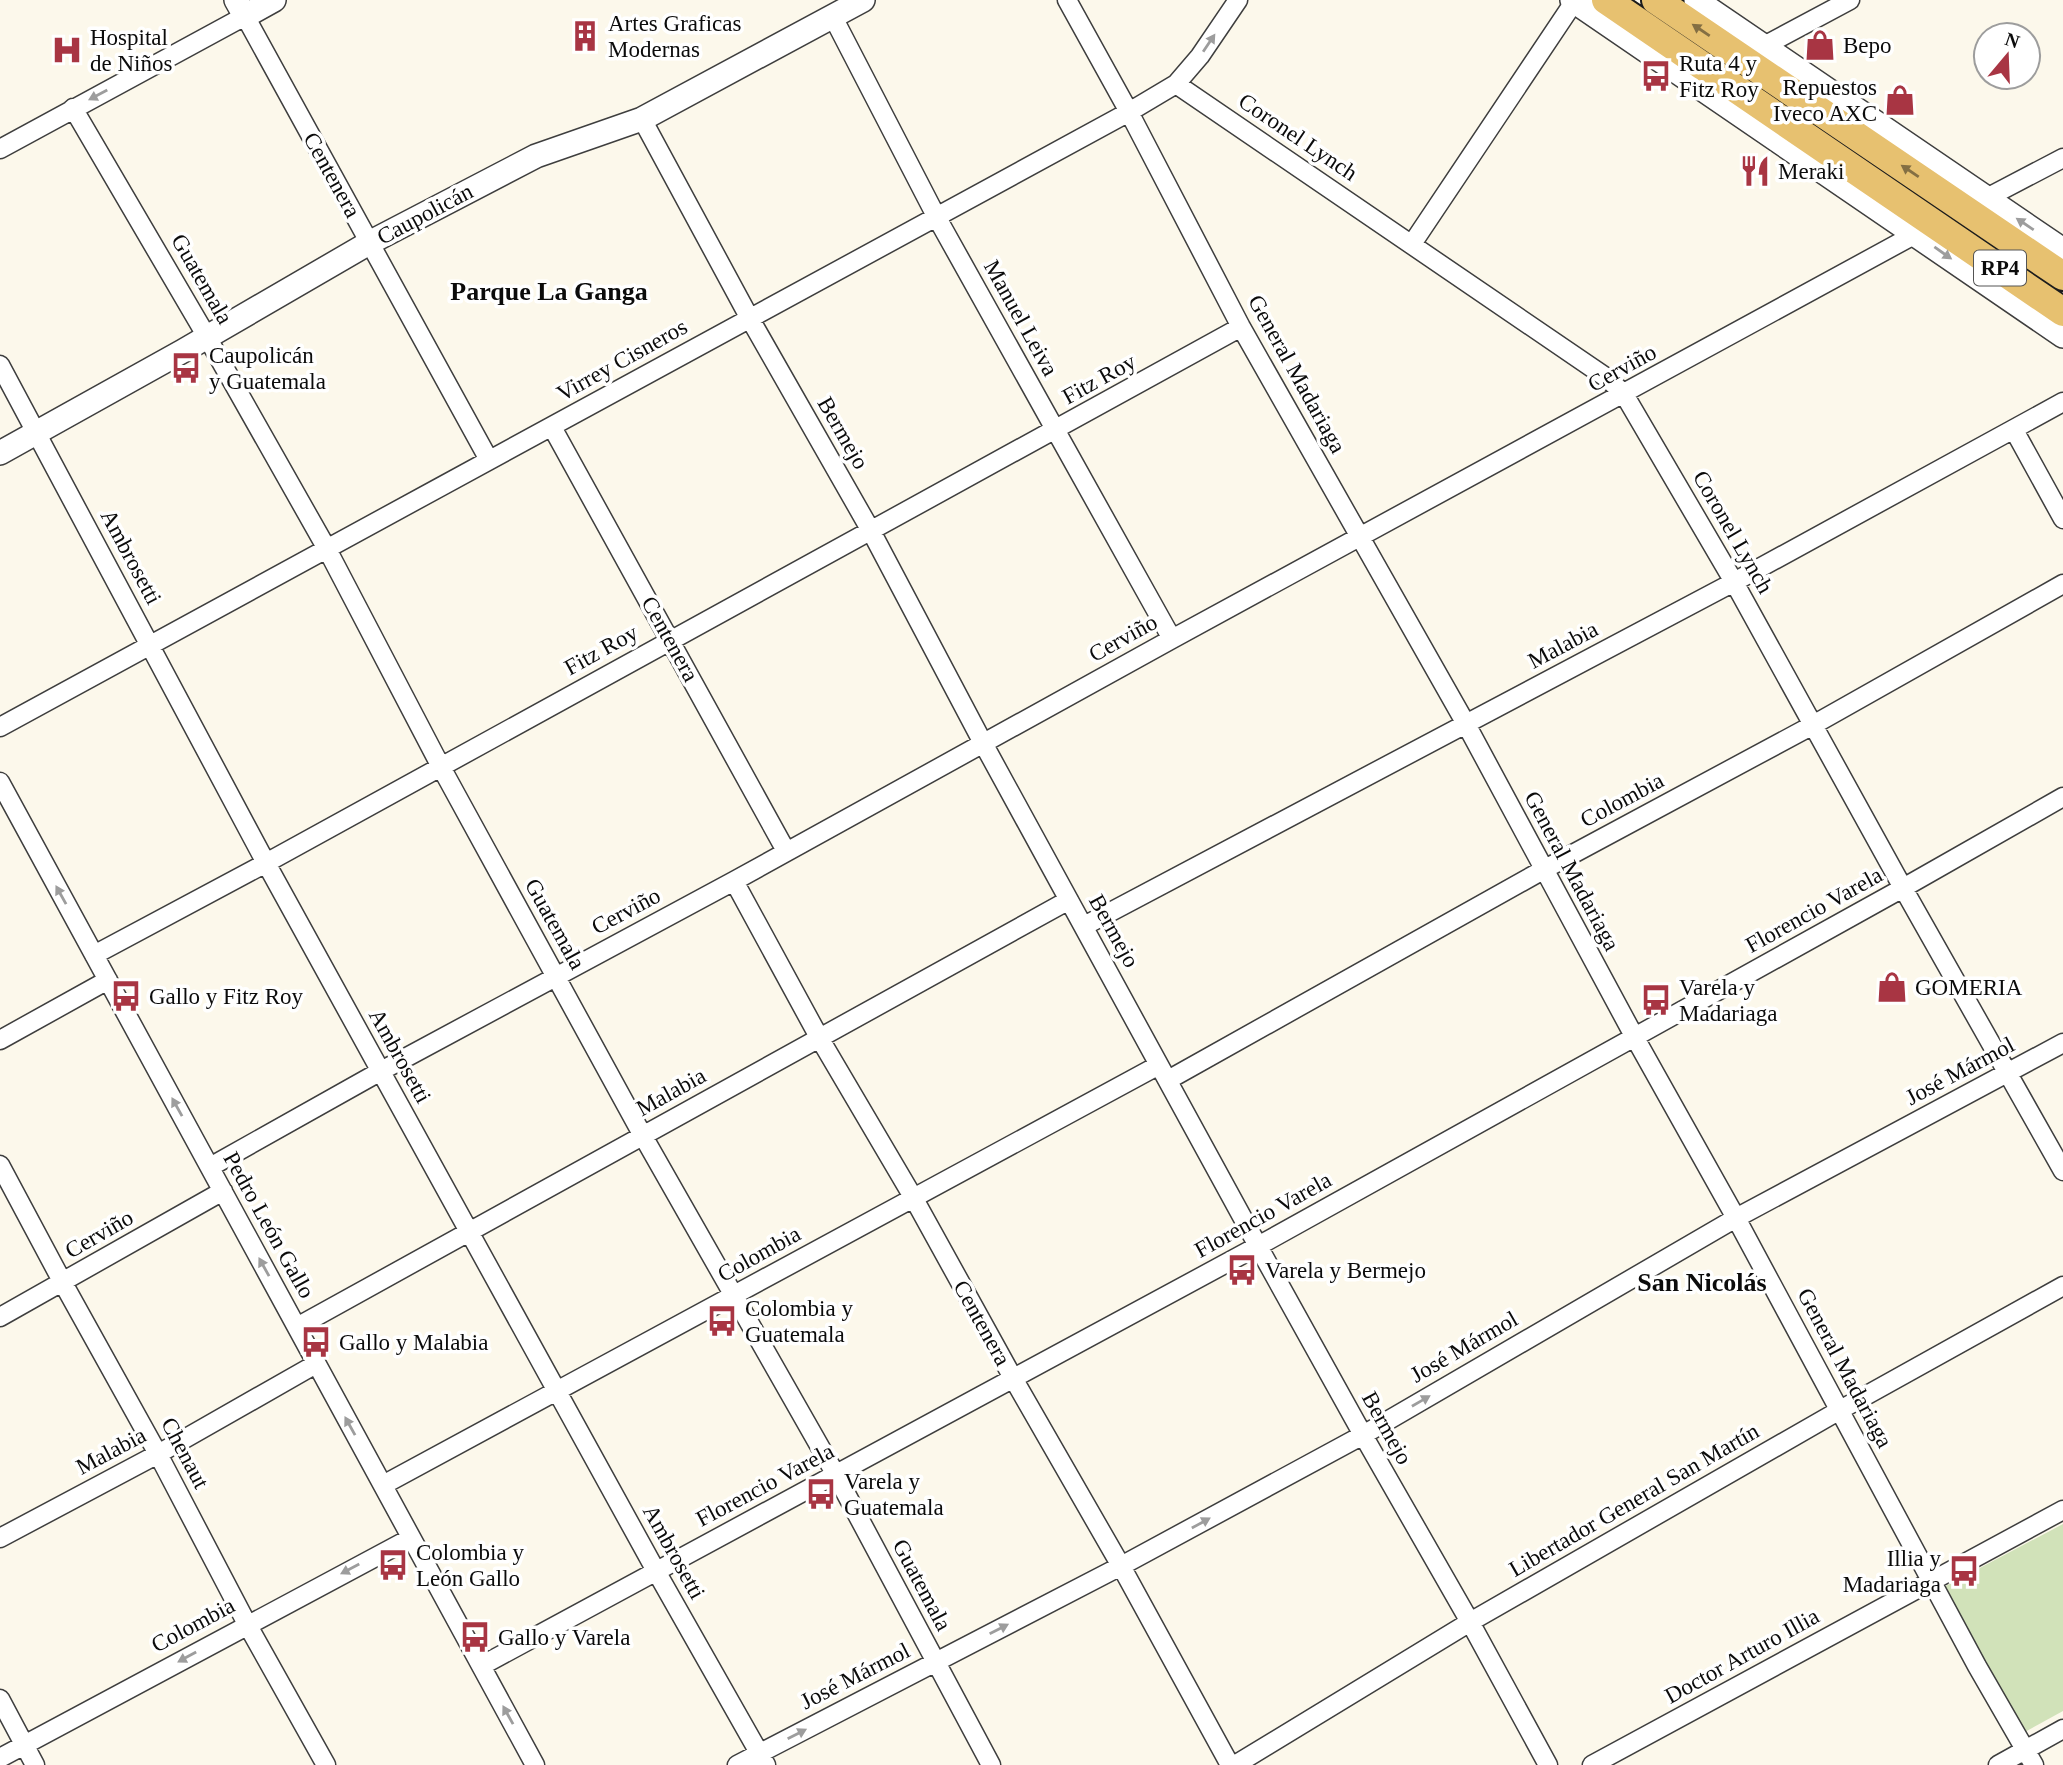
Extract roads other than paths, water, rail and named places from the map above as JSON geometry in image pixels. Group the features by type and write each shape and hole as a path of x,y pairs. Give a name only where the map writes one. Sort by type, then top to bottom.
{"main road":[{"name":"RP4","path":"1606,0 1925,230 1997,267 2050,315"},
{"name":"RP4","path":"1656,0 1977,204 2063,276"},
{"path":"1745,117 1925,230"},
{"path":"2050,315 2063,328"}],"street":[{"path":"0,149 241,8 274,0"},
{"name":"Caupolicán","path":"0,453 369,243 536,156 642,119 863,0"},
{"name":"General Madariaga","path":"1067,0 1129,112 1241,327 1466,724 1543,870 2030,1758"},
{"name":"Virrey Cisneros","path":"0,727 1129,112 1176,84 1200,56 1238,0"},
{"path":"1696,0 1764,46 1977,204 2063,250"},
{"path":"1764,46 1850,0"},
{"path":"1412,244 1573,1 1745,117"},
{"name":"Centenera","path":"241,8 489,460"},
{"name":"Manuel Leiva","path":"833,17 936,216 1172,639"},
{"name":"Coronel Lynch","path":"1176,84 1607,378 1624,394 1734,582 2063,1171"},
{"name":"Guatemala","path":"73,108 327,549 441,767 643,1136 836,1475 991,1765"},
{"name":"Bermejo","path":"642,119 749,317 871,531 983,743 1258,1246 1548,1765"},
{"name":"Cerviño","path":"210,1167 1172,639 1925,230 2063,158"},
{"path":"1925,230 2050,315 2063,336"},
{"name":"Fitz Roy","path":"94,954 266,863 1241,327"},
{"name":"Ambrosetti","path":"0,365 266,863 656,1572 763,1759"},
{"name":"Malabia","path":"1084,926 1734,582 2063,402"},
{"name":"Centenera","path":"552,427 786,851"},
{"path":"2014,430 2063,519"},
{"name":"Colombia","path":"383,1485 913,1197 1164,1072 1543,870 1813,725 2063,584"},
{"name":"Pedro León Gallo","path":"0,782 535,1765"},
{"name":"Florencio Varela","path":"481,1666 1258,1246 2063,797"},
{"name":"Centenera","path":"734,881 820,1039 913,1197 1121,1566 1230,1765"},
{"name":"Malabia","path":"297,1326 1069,900"},
{"path":"0,1040 108,980"},
{"name":"José Mármol","path":"737,1765 763,1759 936,1662 1363,1435 1736,1218 2063,1043"},
{"name":"Chenaut","path":"0,1165 158,1454 247,1624 326,1765"},
{"name":"Cerviño","path":"0,1317 223,1191"},
{"name":"Libertador General San Martín","path":"1246,1762 1470,1622 2063,1286"},
{"name":"Malabia","path":"0,1538 158,1454 316,1364"},
{"name":"Doctor Arturo Illia","path":"1592,1765 2063,1510"},
{"name":"Colombia","path":"0,1758 411,1538"},
{"path":"0,1699 36,1765"},
{"path":"1998,1765 2030,1758 2063,1730"}],"place":[{"name":"Artes Graficas Modernas","path":"585,36"},
{"name":"Bepo","path":"1820,45"},
{"name":"Hospital de Niños","path":"67,50"},
{"name":"Ruta 4 y Fitz Roy","path":"1656,76"},
{"name":"Repuestos Iveco AXC","path":"1900,100"},
{"name":"Meraki","path":"1755,171"},
{"name":"Caupolicán y Guatemala","path":"186,368"},
{"name":"GOMERIA","path":"1892,987"},
{"name":"Gallo y Fitz Roy","path":"126,996"},
{"name":"Varela y Madariaga","path":"1656,1000"},
{"name":"Varela y Bermejo","path":"1242,1270"},
{"name":"Colombia y Guatemala","path":"722,1321"},
{"name":"Gallo y Malabia","path":"316,1342"},
{"name":"Varela y Guatemala","path":"821,1494"},
{"name":"Colombia y León Gallo","path":"393,1565"},
{"name":"Illia y Madariaga","path":"1964,1571"},
{"name":"Gallo y Varela","path":"475,1637"}],"district":[{"name":"Parque La Ganga","path":"549,291"},
{"name":"San Nicolás","path":"1702,1282"}]}
